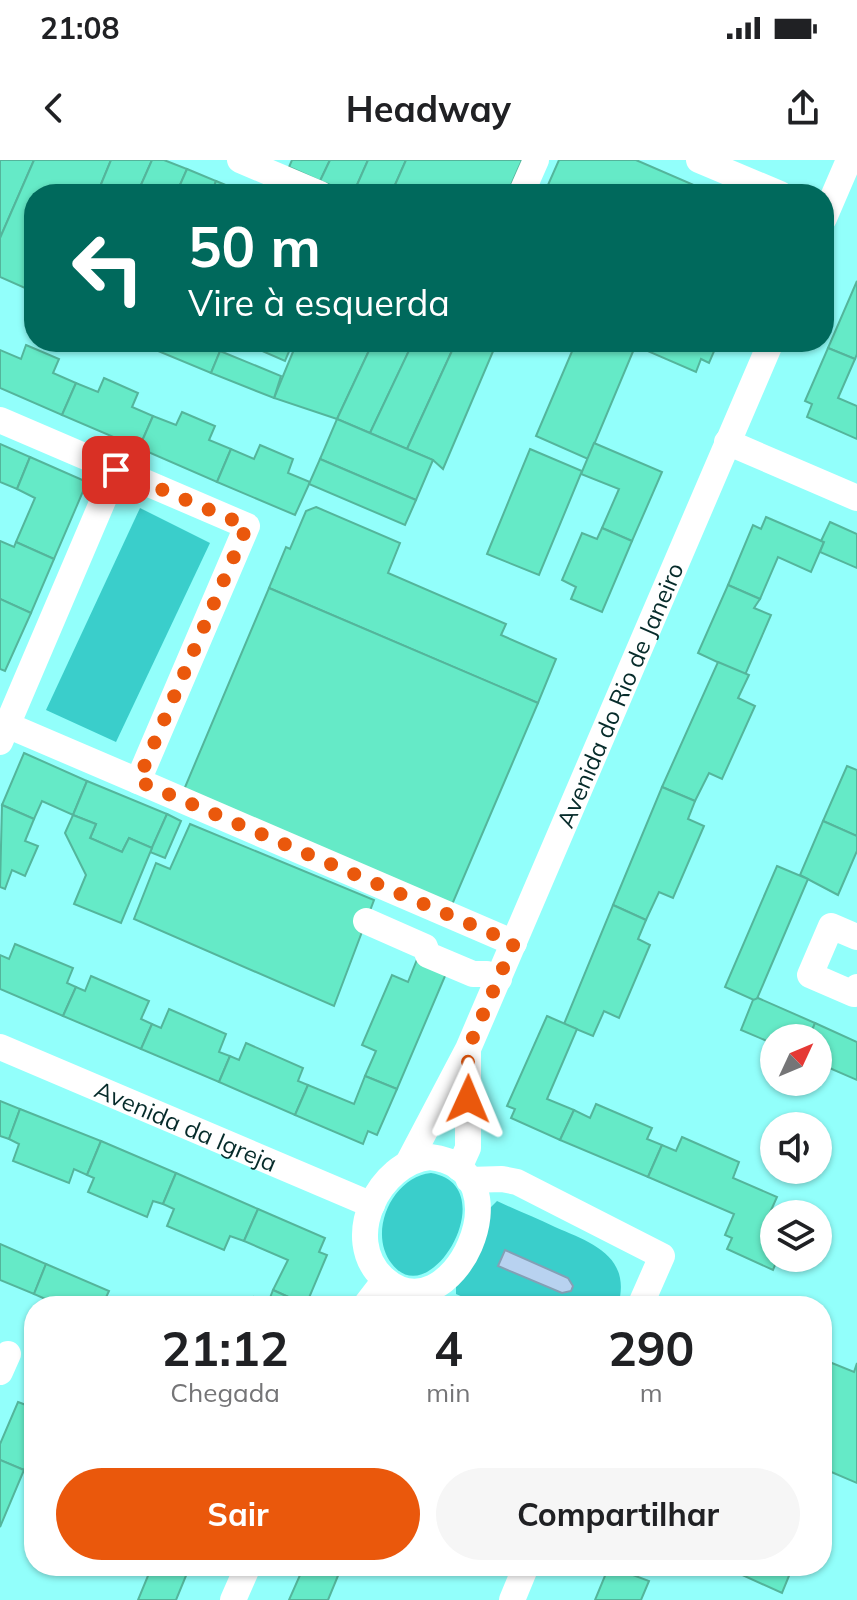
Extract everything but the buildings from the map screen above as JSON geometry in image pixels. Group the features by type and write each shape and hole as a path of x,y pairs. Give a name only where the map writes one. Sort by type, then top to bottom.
{"street":[{"path":"240,160 296,184"},
{"path":"525,184 536,160"},
{"path":"699,160 756,184"},
{"path":"834,194 849,160"},
{"name":"Avenida do Rio de Janeiro","path":"408,1163 468,1049 493,976 514,943 767,352"},
{"path":"0,420 247,526 138,781"},
{"path":"727,442 857,498"},
{"path":"116,470 4,734 138,781 514,943"},
{"path":"366,921 425,947 435,946 477,964 493,976"},
{"path":"856,934 831,926 810,975 854,994 857,987"},
{"name":"Avenida da Igreja","path":"0,1047 372,1205"},
{"name":"Avenida do Rio de Janeiro","path":"464,1174 468,1148 468,1049"},
{"path":"419,1296 385,1280 375,1268 367,1245 367,1229 372,1205 389,1177 408,1163 430,1157 446,1160 464,1174 517,1182 662,1256 644,1296"},
{"path":"425,1296 429,1288 455,1271 475,1235 477,1210 464,1174"},
{"path":"373,1296 385,1280"},
{"path":"233,1600 244,1576"},
{"path":"512,1600 522,1576"}],"shaded area":[{"path":"140,508 210,543 116,742 46,710"},
{"path":"431,1173 452,1182 462,1199 461,1221 454,1242 441,1261 425,1273 408,1275 392,1264 385,1251 383,1223 395,1195 417,1177"},
{"path":"497,1201 595,1246 614,1263 619,1275 620,1296 456,1294 456,1284 488,1210"},
{"path":"505,1250 568,1278 573,1286 571,1291 562,1293 498,1266"}],"route":[{"path":"116,470 247,526 138,781 514,943 468,1049 468,1099"}]}
